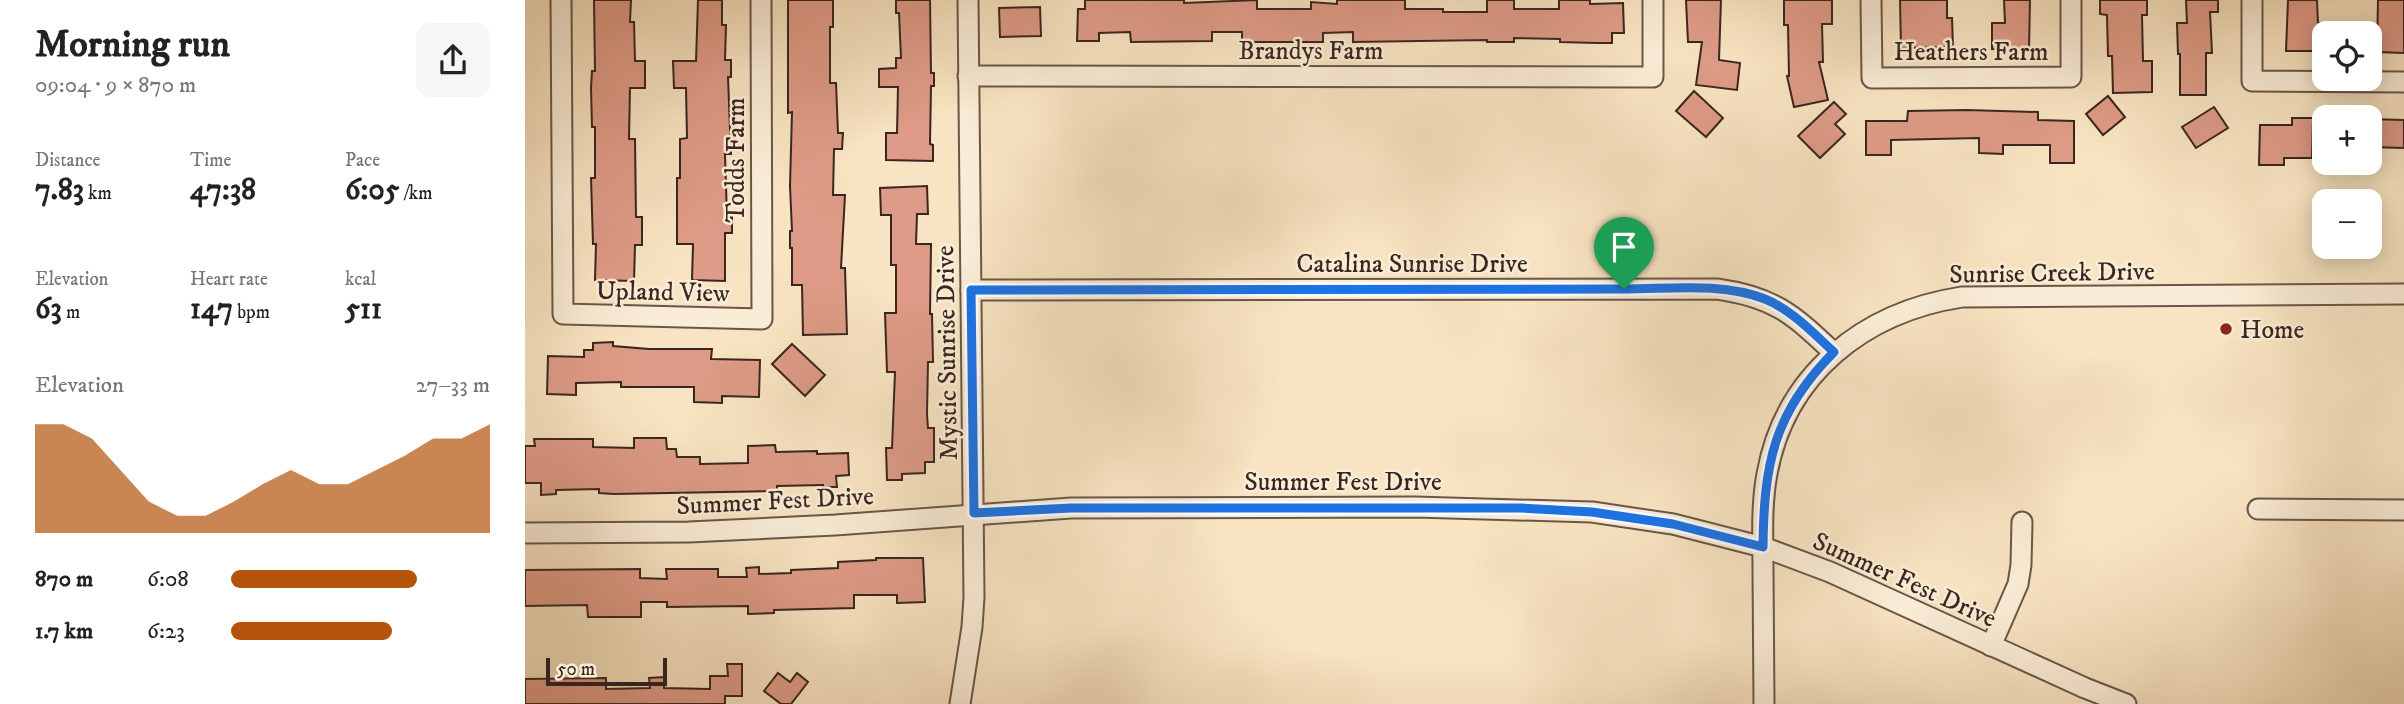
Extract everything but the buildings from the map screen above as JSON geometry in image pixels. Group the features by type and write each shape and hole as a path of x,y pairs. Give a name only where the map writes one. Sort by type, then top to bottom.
{"street":[{"name":"Upland View","path":"561,0 563,314 762,319"},
{"name":"Todds Farm","path":"761,0 762,319"},
{"name":"Mystic Sunrise Drive","path":"960,704 972,627 974,513 968,0"},
{"name":"Brandys Farm","path":"968,76 1653,77 1653,0"},
{"name":"Heathers Farm","path":"1871,0 1872,78 2071,77 2071,0"},
{"path":"2252,0 2252,81 2404,82"},
{"name":"Catalina Sunrise Drive","path":"971,290 1717,289 1742,292 1766,300 1806,326 1834,352"},
{"name":"Sunrise Creek Drive","path":"1764,704 1763,497 1772,451 1794,402 1814,374 1834,352 1874,324 1895,314 1939,300 1962,297 2404,294"},
{"name":"Summer Fest Drive","path":"525,533 702,531 1084,508 1521,508 1592,512 1673,524 1763,547 1830,572 2126,704"},
{"path":"2258,509 2404,510"},
{"path":"1991,646 2018,584 2022,522"}],"place":[{"name":"Home","path":"2226,329"}],"route":[{"path":"1624,289 1717,289 1742,292 1766,300 1784,310 1834,352 1794,402 1772,451 1763,497 1763,547 1673,524 1592,512 1521,508 1071,508 974,513 971,290 1624,289"}]}
